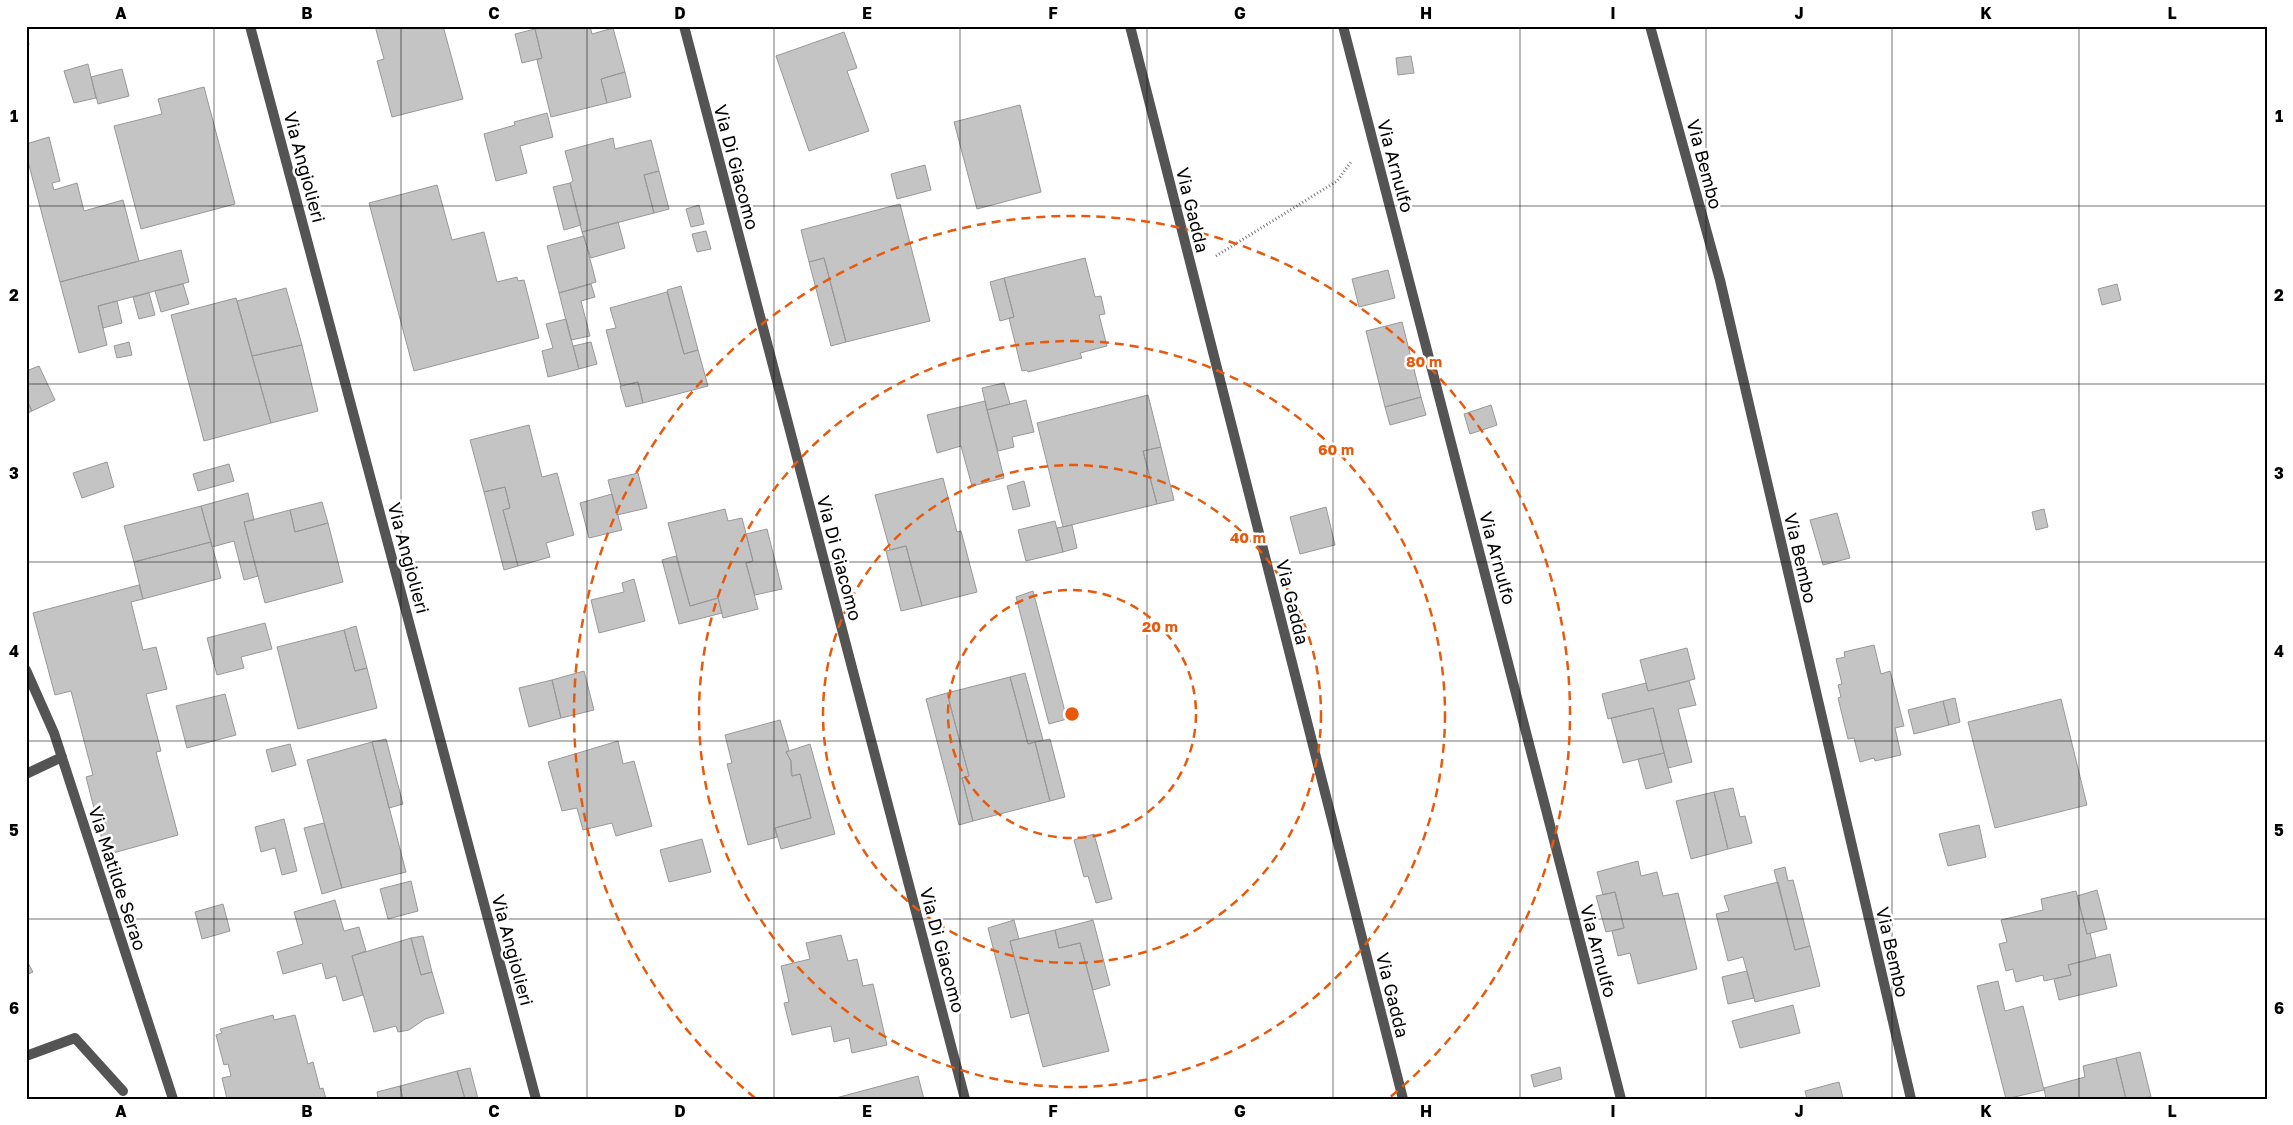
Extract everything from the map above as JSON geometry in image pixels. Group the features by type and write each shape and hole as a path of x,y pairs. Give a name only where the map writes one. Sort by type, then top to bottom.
{"street":[{"name":"Via Angiolieri","path":"250,26 536,1099"},
{"name":"Via Di Giacomo","path":"684,26 965,1099"},
{"name":"Via Gadda","path":"1130,26 1403,1099"},
{"name":"Via Arnulfo","path":"1343,26 1621,1099"},
{"name":"Via Bembo","path":"1650,26 1720,280 1911,1099"},
{"name":"Via Matilde Serao","path":"26,670 54,732 173,1099"},
{"path":"26,774 62,757"},
{"path":"26,1056 75,1038 123,1091"}],"path":[{"path":"1192,271 1337,181 1371,133"}],"building":[{"path":"375,26 443,26 463,99 392,117 377,61 384,59"},
{"path":"547,26 590,26 592,34 613,28 625,72 601,79 607,103 551,117 537,60 542,58 535,29"},
{"path":"26,29 29,45 26,46"},
{"path":"535,29 542,58 522,63 515,34"},
{"path":"844,32 857,68 847,71 869,131 809,151 776,56"},
{"path":"1411,56 1414,73 1398,75 1396,58"},
{"path":"88,64 96,98 74,103 64,71"},
{"path":"122,69 129,96 98,104 91,77"},
{"path":"625,72 631,97 607,103 601,79"},
{"path":"204,87 235,204 141,229 114,126 162,114 158,99"},
{"path":"1020,105 1041,192 977,209 954,122"},
{"path":"547,113 553,137 520,146 527,173 496,181 484,134 515,125 514,122"},
{"path":"49,137 60,181 52,183 54,190 77,183 84,211 123,200 139,261 60,282 26,154 26,144"},
{"path":"613,138 615,149 651,140 659,171 644,175 654,213 582,232 570,183 573,181 565,151"},
{"path":"925,165 931,190 897,199 891,174"},
{"path":"659,171 669,209 654,213 644,175"},
{"path":"570,183 581,225 564,230 553,187"},
{"path":"437,185 452,240 484,232 497,282 517,277 518,281 524,280 539,338 414,371 369,203"},
{"path":"900,204 930,321 846,342 824,258 809,262 801,230"},
{"path":"699,205 704,224 691,227 686,209"},
{"path":"618,222 625,248 591,258 582,232"},
{"path":"706,231 711,249 697,252 692,234"},
{"path":"584,236 596,282 559,293 547,246"},
{"path":"181,250 189,282 98,306 107,345 79,353 60,282"},
{"path":"824,258 846,342 831,346 809,262"},
{"path":"1085,258 1095,297 1101,296 1105,314 1099,315 1107,346 1080,353 1082,358 1028,372 1027,370 1022,371 1009,318 1014,317 1004,278"},
{"path":"1388,270 1395,298 1359,307 1352,279"},
{"path":"1004,278 1014,317 1000,321 990,282"},
{"path":"183,284 189,304 161,312 155,291"},
{"path":"591,284 595,297 581,301 590,336 571,340 559,293"},
{"path":"2117,284 2121,300 2102,305 2098,289"},
{"path":"681,286 698,350 684,354 667,290"},
{"path":"286,288 302,345 252,356 237,301"},
{"path":"667,292 684,354 698,350 708,386 643,403 638,382 621,386 606,330 616,328 610,308"},
{"path":"149,293 155,315 139,319 133,297"},
{"path":"236,298 271,423 204,441 171,315"},
{"path":"117,301 122,323 103,328 98,306"},
{"path":"566,319 579,369 548,377 542,351 553,348 546,324"},
{"path":"1402,322 1421,397 1385,407 1366,331"},
{"path":"129,342 132,355 117,358 114,346"},
{"path":"591,342 597,364 579,369 573,346"},
{"path":"302,345 318,411 271,423 252,356"},
{"path":"39,366 55,400 32,411 26,399 26,371"},
{"path":"638,382 643,403 626,407 620,386"},
{"path":"1004,383 1010,404 987,410 982,388"},
{"path":"1148,395 1161,447 1143,451 1157,504 1063,527 1037,423"},
{"path":"1421,397 1426,415 1390,425 1385,407"},
{"path":"26,399 32,411 26,414"},
{"path":"1026,400 1034,432 1012,437 1014,447 998,451 987,410"},
{"path":"985,401 1004,478 972,486 961,446 937,453 927,415"},
{"path":"1491,405 1497,425 1470,434 1464,414"},
{"path":"529,425 542,477 557,473 574,535 546,543 550,557 518,566 503,510 510,508 505,487 484,492 470,440"},
{"path":"1161,447 1174,500 1157,504 1143,451"},
{"path":"107,462 114,487 82,498 73,473"},
{"path":"229,464 234,481 198,491 193,474"},
{"path":"638,473 647,508 617,515 608,480"},
{"path":"943,478 957,532 961,531 977,592 922,606 906,546 890,550 875,495"},
{"path":"1024,481 1030,506 1013,510 1007,486"},
{"path":"505,487 510,508 503,510 518,566 504,570 484,492"},
{"path":"248,493 254,520 244,522 258,576 244,580 234,541 212,547 201,506"},
{"path":"612,494 622,530 589,538 580,503"},
{"path":"322,502 328,523 295,532 290,510"},
{"path":"201,506 211,542 134,562 124,526"},
{"path":"1326,507 1335,545 1300,554 1290,517"},
{"path":"725,509 728,521 742,518 753,561 746,563 758,609 723,618 718,598 690,606 668,523"},
{"path":"2044,509 2048,527 2036,530 2032,512"},
{"path":"290,510 295,532 328,523 343,582 265,603 244,522"},
{"path":"1837,513 1850,558 1823,565 1810,520"},
{"path":"1055,521 1063,552 1026,561 1018,530"},
{"path":"1072,525 1077,548 1063,552 1057,528"},
{"path":"767,529 782,589 755,595 746,563 753,561 746,534"},
{"path":"211,542 221,578 143,599 134,562"},
{"path":"906,546 922,606 901,611 886,551"},
{"path":"676,556 690,606 718,598 722,613 679,624 662,560"},
{"path":"634,579 645,621 599,633 591,600 624,592 622,583"},
{"path":"139,585 143,599 131,602 143,650 156,647 167,689 146,694 161,751 156,752 178,835 106,855 86,777 93,775 71,691 55,695 33,613"},
{"path":"1033,591 1067,719 1049,724 1016,597"},
{"path":"265,623 272,649 241,657 244,668 217,675 207,638"},
{"path":"356,626 367,668 355,671 344,630"},
{"path":"344,630 355,671 367,668 377,708 298,729 277,647"},
{"path":"1874,645 1881,674 1890,671 1904,726 1895,728 1901,755 1875,761 1874,758 1860,762 1854,738 1848,739 1838,698 1841,697 1838,685 1842,684 1836,659 1845,657 1844,652"},
{"path":"1687,648 1695,679 1648,691 1640,660"},
{"path":"584,671 594,710 561,718 552,680"},
{"path":"1025,673 1043,740 1028,744 1010,677"},
{"path":"1010,677 1028,744 1035,742 1050,801 973,821 962,778 969,776 947,693"},
{"path":"552,680 561,718 529,727 519,688"},
{"path":"1689,681 1696,705 1678,709 1692,762 1668,768 1653,708 1608,719 1602,694 1646,683 1648,691"},
{"path":"947,693 969,776 962,778 973,821 959,825 926,699"},
{"path":"225,694 236,735 187,748 176,706"},
{"path":"1955,698 1960,722 1949,725 1943,701"},
{"path":"2061,699 2087,805 1995,828 1968,722"},
{"path":"1943,701 1949,725 1914,734 1908,710"},
{"path":"1653,708 1664,753 1623,763 1611,718"},
{"path":"780,720 789,750 786,752 791,761 791,773 792,776 800,774 811,818 775,828 777,837 748,845 727,764 732,763 725,735"},
{"path":"386,739 403,804 389,808 372,742"},
{"path":"1050,739 1065,797 1050,801 1035,742"},
{"path":"618,741 623,764 634,761 652,826 616,836 612,823 583,830 577,808 562,811 548,762"},
{"path":"372,742 406,872 342,888 307,760"},
{"path":"290,744 296,765 272,772 266,750"},
{"path":"810,744 835,834 781,849 775,828 811,818 800,774 792,776 791,761 786,752"},
{"path":"1664,753 1672,782 1646,789 1638,759"},
{"path":"1733,788 1740,817 1745,816 1752,843 1728,849 1714,792"},
{"path":"1714,792 1728,849 1691,859 1676,801"},
{"path":"284,819 297,871 282,875 275,848 261,852 255,827"},
{"path":"324,823 342,888 322,894 304,828"},
{"path":"1979,825 1986,857 1948,866 1939,834"},
{"path":"1094,834 1112,899 1096,903 1088,876 1084,877 1074,840"},
{"path":"702,839 711,872 669,882 660,850"},
{"path":"1638,861 1641,876 1657,872 1663,896 1678,893 1697,969 1638,984 1630,953 1618,956 1612,931 1624,928 1615,892 1603,895 1597,872"},
{"path":"1785,867 1788,881 1793,880 1810,946 1795,950 1774,870"},
{"path":"411,881 418,911 388,919 380,889"},
{"path":"1778,882 1795,950 1810,946 1820,986 1755,1002 1743,957 1728,961 1716,914 1729,911 1724,896"},
{"path":"2097,890 2107,929 2087,934 2077,896"},
{"path":"2076,891 2087,934 2090,933 2096,958 2068,965 2071,975 2044,981 2043,975 2016,982 2013,969 2006,971 1999,944 2007,942 2001,920 2043,910 2041,899"},
{"path":"1615,892 1624,928 1606,932 1596,896"},
{"path":"335,900 344,931 359,927 366,951 352,956 363,995 343,1001 336,976 326,979 322,963 283,974 277,952 303,944 294,912"},
{"path":"223,904 230,931 202,939 195,912"},
{"path":"1014,920 1019,939 1010,941 1029,1013 1011,1018 988,928"},
{"path":"1093,920 1110,985 1093,990 1080,943 1059,948 1055,930"},
{"path":"1055,930 1059,948 1080,943 1109,1051 1043,1067 1010,941"},
{"path":"841,935 848,961 857,959 863,986 873,984 887,1045 852,1053 849,1038 834,1042 831,1026 792,1035 784,1003 789,1002 781,966 810,959 806,943"},
{"path":"423,936 432,972 421,975 411,938"},
{"path":"411,938 421,975 432,972 444,1013 425,1019 409,1030 398,1032 396,1026 374,1032 352,956"},
{"path":"2110,954 2117,986 2059,1000 2054,979 2071,975 2068,965"},
{"path":"26,959 33,972 26,975"},
{"path":"1747,971 1754,998 1728,1004 1722,977"},
{"path":"1998,981 2005,1011 2023,1006 2044,1090 2006,1099 1977,986"},
{"path":"1793,1005 1800,1033 1740,1048 1732,1021"},
{"path":"273,1015 274,1020 295,1015 308,1064 313,1062 320,1089 323,1088 326,1099 227,1099 222,1078 231,1076 228,1064 224,1065 216,1035 222,1033 220,1029"},
{"path":"2140,1052 2151,1097 2126,1099 2116,1058"},
{"path":"2116,1058 2126,1099 2046,1099 2044,1088 2085,1077 2083,1066"},
{"path":"1560,1067 1562,1079 1534,1087 1531,1075"},
{"path":"470,1068 478,1099 465,1099 457,1071"},
{"path":"457,1071 465,1099 403,1099 400,1086"},
{"path":"918,1076 924,1099 832,1099"},
{"path":"1839,1082 1843,1098 1807,1099 1805,1091"},
{"path":"400,1086 403,1099 378,1099 377,1092"}]}
